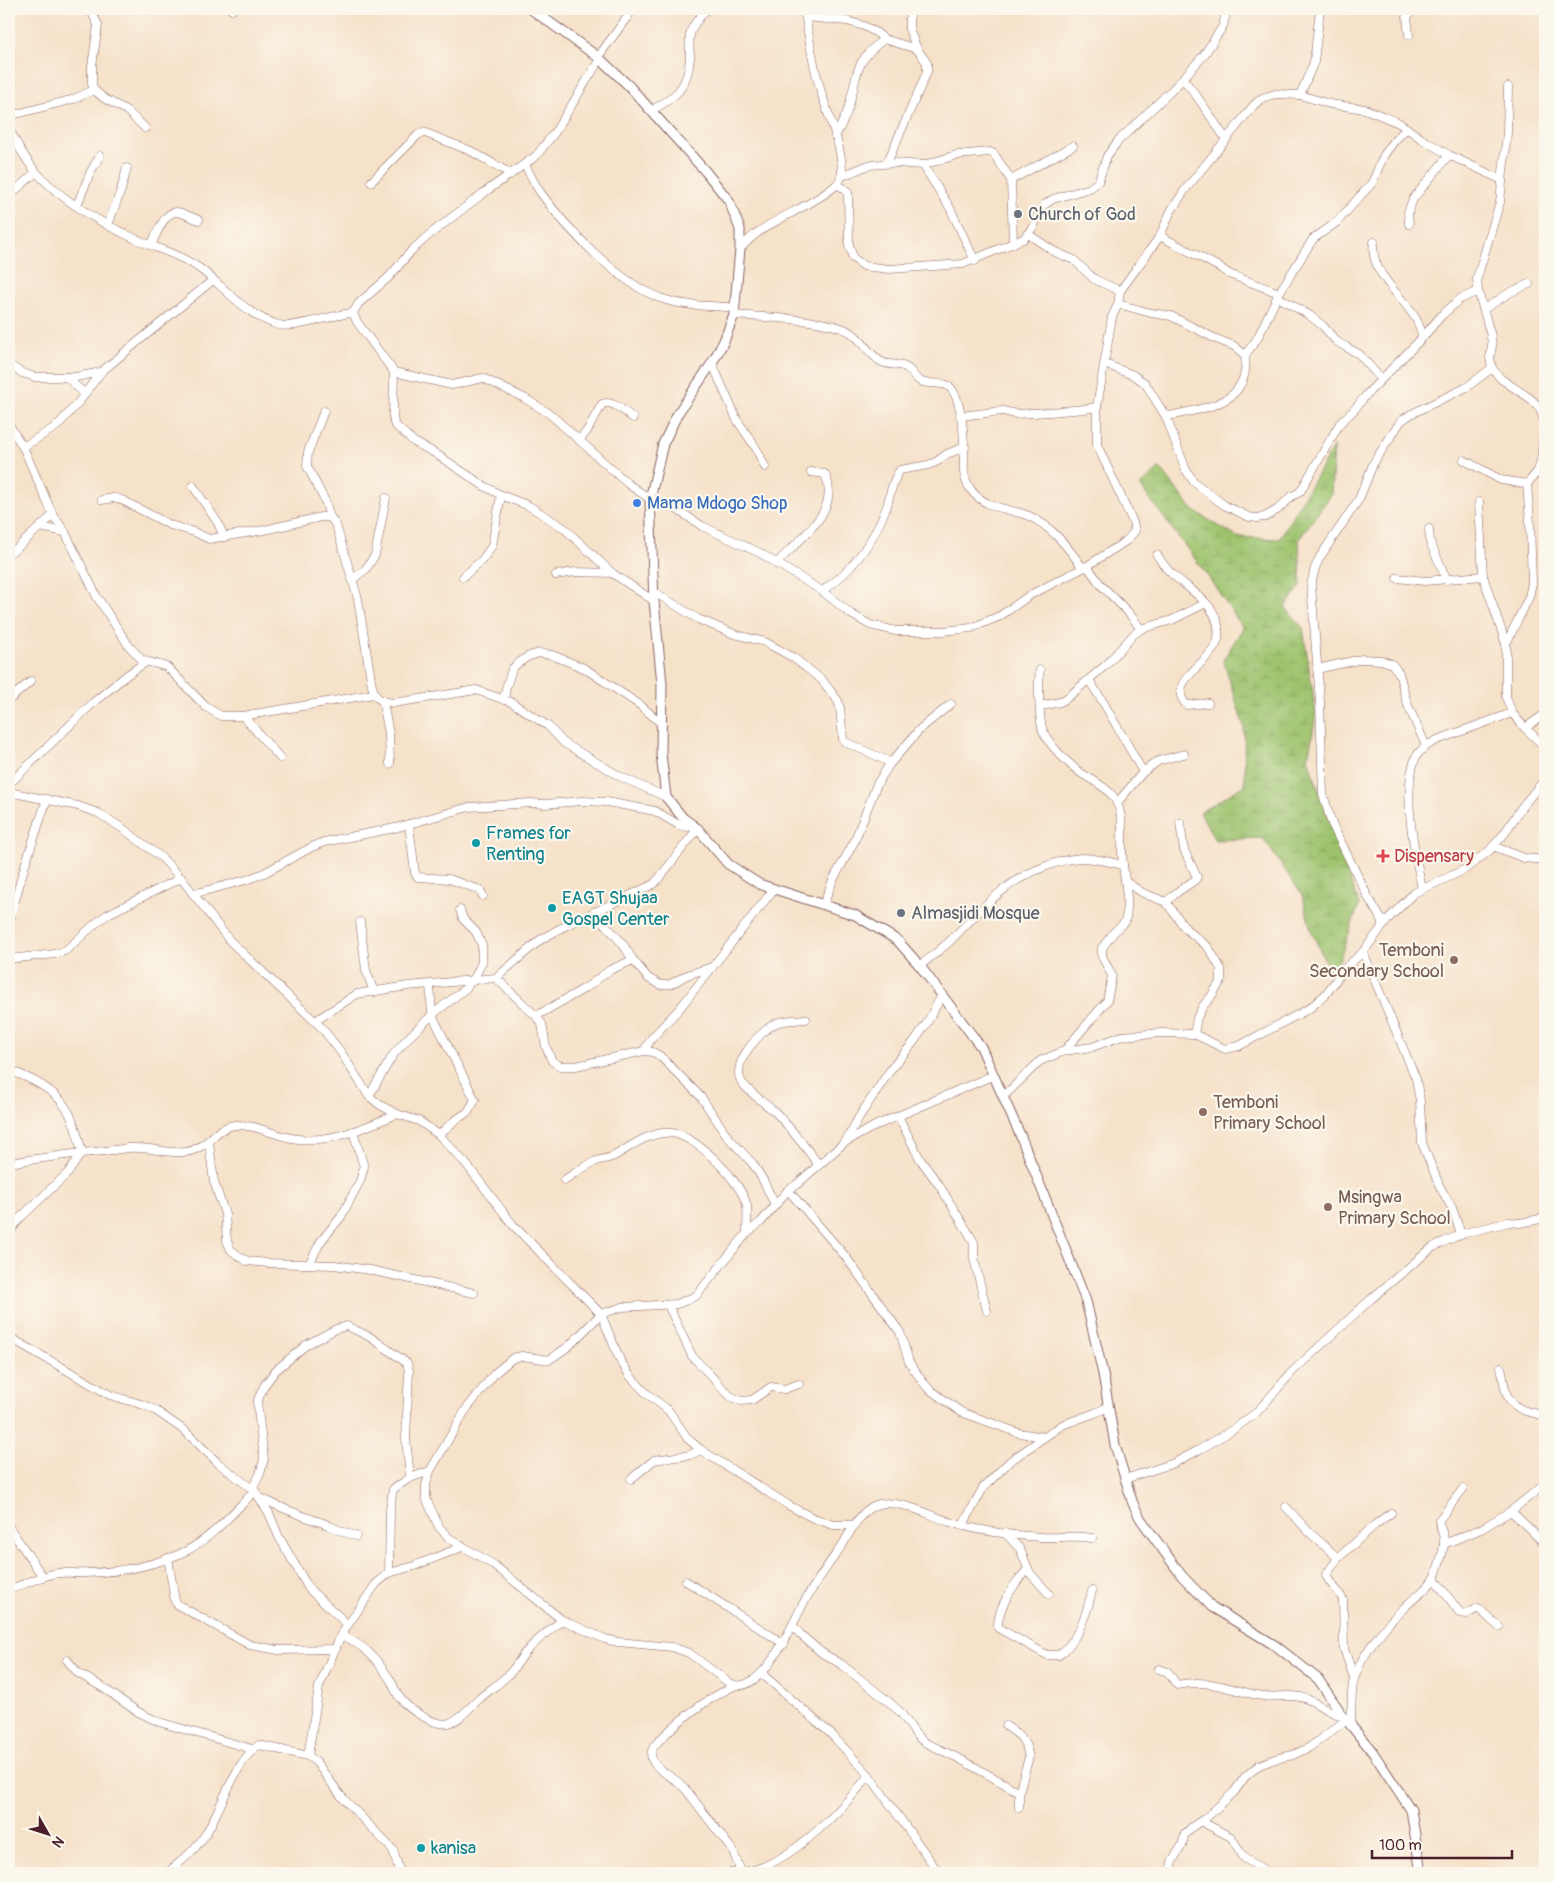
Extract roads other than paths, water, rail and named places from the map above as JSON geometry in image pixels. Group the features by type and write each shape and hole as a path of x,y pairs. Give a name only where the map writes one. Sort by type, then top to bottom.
{"street":[{"path":"90,9 98,25 92,66 94,90 105,99 126,110 145,128"},
{"path":"531,9 543,13 599,58 628,86 730,201 740,229 734,311 724,341 712,363 678,413 662,444 650,499 654,596 662,684 661,754 666,797"},
{"path":"9,128 36,172 77,205 108,225 151,246 184,259 199,268 242,305 268,322 281,326 294,325 353,312 359,303 389,277 412,250 429,235 536,156 547,144 599,58 633,9"},
{"path":"650,110 676,95 683,85 688,72 690,33 694,24 707,9"},
{"path":"887,164 927,72 927,63 917,49 909,29 912,9"},
{"path":"837,184 846,190 848,194 847,236 850,251 853,258 864,266 889,269 917,268 963,264 975,261 1028,234 1044,205 1053,200 1090,188 1098,182 1107,156 1118,141 1183,79 1204,54 1223,26 1227,9"},
{"path":"1300,95 1314,62 1320,9"},
{"path":"1409,34 1407,16 1413,9"},
{"path":"740,249 749,238 806,206 837,184 842,176 842,167 835,137 819,86 805,13 864,26 884,39 917,49"},
{"path":"835,137 847,111 856,72 863,58 884,39"},
{"path":"1183,79 1196,94 1226,139"},
{"path":"1508,87 1507,133 1500,202 1477,278 1478,291 1491,336 1490,358 1492,368 1501,379 1531,399 1539,407 1544,429 1541,468 1545,481"},
{"path":"9,116 74,99 94,90"},
{"path":"394,372 452,385 478,379 489,380 542,409 628,484 650,499 676,509 702,526 760,553 822,591 851,614 870,625 896,631 943,631 971,628 1000,616 1030,595 1085,567 1126,541 1135,531 1133,522 1097,445 1097,407 1112,317 1118,304 1120,291 1160,236 1164,224 1185,190 1254,105 1262,98 1275,94 1300,95 1330,104 1365,109 1393,120 1449,155 1502,180"},
{"path":"1245,355 1257,339 1278,295 1313,239 1337,222 1368,188 1384,154 1407,128"},
{"path":"371,182 423,132 471,151 511,174"},
{"path":"1011,180 1073,146"},
{"path":"842,176 869,165 923,165 957,155 990,152 994,154 1011,180 1013,243"},
{"path":"1409,224 1408,212 1413,199 1449,155"},
{"path":"77,205 91,171 100,156"},
{"path":"525,165 539,190 561,218 596,254 632,283 652,295 672,302 823,324 849,331 882,363 906,367 922,382 950,386 956,398 965,447 964,477 972,492 988,504 1030,516 1046,527 1059,538 1128,612 1141,629"},
{"path":"923,165 950,208 975,261"},
{"path":"108,225 127,168"},
{"path":"9,196 36,172"},
{"path":"151,246 165,219 171,213 176,212 200,220"},
{"path":"1028,234 1056,252 1074,260 1094,279 1120,291"},
{"path":"1160,236 1219,266 1229,274 1278,295 1309,315 1323,326 1336,341 1359,354 1381,380"},
{"path":"1374,242 1372,250 1374,258 1383,276 1416,319 1424,337"},
{"path":"23,447 57,426 69,414 101,372 213,280"},
{"path":"1484,309 1510,292 1529,284"},
{"path":"1105,364 1133,375 1145,383 1166,417 1186,470 1194,482 1224,505 1243,514 1257,518 1265,517 1300,492 1340,423 1424,337 1441,316 1460,299 1478,291"},
{"path":"1118,304 1171,316 1234,346 1245,355 1247,369 1245,378 1241,387 1236,392 1222,402 1166,417"},
{"path":"353,312 356,322 394,372 393,416 397,428 414,442 501,495 529,506 564,528 612,573 698,620 734,634 765,642 794,658 822,680 838,701 844,742 890,762"},
{"path":"712,363 737,420 756,448 765,467"},
{"path":"9,365 29,376 66,377 101,372"},
{"path":"1384,924 1367,895 1332,824 1323,794 1322,738 1311,585 1320,557 1359,499 1374,462 1401,421 1411,414 1468,387 1492,368"},
{"path":"66,377 84,394"},
{"path":"579,440 587,431 602,404 606,402 612,403 633,418"},
{"path":"960,416 1003,411 1016,414 1097,407"},
{"path":"324,411 308,452 306,466 325,502 330,517 336,525 353,580 361,613 374,694 383,702 394,703 476,690 511,702 548,726 564,743 621,776 666,797 683,818 695,827 728,864 759,884 854,915 897,940 942,995 981,1047 1004,1096 1086,1301 1104,1374 1115,1445 1132,1502 1140,1518 1168,1559 1197,1593 1212,1607 1276,1646 1318,1679 1347,1721 1372,1751 1411,1810 1421,1873"},
{"path":"9,425 23,447 53,515 65,532 104,608 136,656 146,662 167,668 194,696 214,713 226,716 243,716 374,694"},
{"path":"822,591 835,582 861,556 869,544 878,529 900,470 928,466 947,454 965,447"},
{"path":"1464,460 1501,480 1527,484"},
{"path":"1506,644 1529,597 1532,583 1527,484 1541,468"},
{"path":"776,564 788,550 812,529 825,508 830,488 827,479 825,474 812,472"},
{"path":"193,486 218,523 224,537"},
{"path":"463,576 482,560 492,546 501,495"},
{"path":"102,500 114,498 122,500 170,525 194,532 209,539 274,528 321,517 330,517"},
{"path":"353,580 366,569 375,554 386,498"},
{"path":"1478,502 1483,576 1506,644 1506,697 1512,713 1545,746"},
{"path":"9,553 53,515"},
{"path":"40,527 65,532"},
{"path":"1429,529 1430,542 1447,580"},
{"path":"1157,555 1168,571 1206,602 1215,615 1218,638 1216,644 1188,677 1180,693 1182,700 1187,705 1208,703"},
{"path":"556,575 575,572 612,573"},
{"path":"1397,578 1425,581 1483,576"},
{"path":"1041,706 1060,702 1067,698 1107,664 1133,635 1141,629 1172,620 1206,602"},
{"path":"504,700 512,669 517,664 527,657 539,654 552,655 584,668 640,705 662,724"},
{"path":"1317,668 1362,659 1381,660 1392,664 1399,673 1407,703 1426,746"},
{"path":"9,784 95,701 146,662"},
{"path":"1040,670 1039,686 1042,729 1047,738 1078,770 1107,790 1117,803 1121,824 1123,865 1128,897 1126,922 1105,943 1101,953 1112,976 1110,993 1107,1000 1064,1051"},
{"path":"1089,680 1143,772"},
{"path":"9,700 31,681"},
{"path":"383,702 389,734 390,764"},
{"path":"823,905 833,880 854,842 877,784 890,762 920,728 951,704"},
{"path":"1422,889 1416,862 1409,802 1413,769 1417,756 1426,746 1467,728 1512,713"},
{"path":"1525,728 1545,714"},
{"path":"243,716 280,758"},
{"path":"1117,803 1143,772 1158,761 1184,754"},
{"path":"1004,1096 1040,1061 1064,1051 1092,1047 1122,1036 1161,1033 1194,1034 1226,1050 1239,1046 1310,1008 1326,994 1344,969 1362,952 1384,924 1414,893 1464,870 1493,846 1521,808 1545,780"},
{"path":"9,792 78,806 98,813 122,828 162,858 181,878 230,941 315,1021 340,1051 369,1096 380,1106 396,1114 419,1121 439,1135 467,1165 514,1226 601,1314 620,1360 630,1376 646,1393 668,1410 688,1439 701,1450 788,1505 811,1517 833,1525 855,1525"},
{"path":"9,922 47,799"},
{"path":"193,894 246,880 264,873 324,842 409,824 468,808 531,803 607,802 655,811 679,825 695,827"},
{"path":"1166,902 1197,877 1184,850 1180,823"},
{"path":"409,824 415,874 418,877 449,880 480,890 484,896"},
{"path":"315,1021 357,994 408,986 496,978 540,940 561,928 654,884 695,827"},
{"path":"1493,846 1524,858 1545,860"},
{"path":"920,966 954,937 990,900 1018,878 1060,861 1080,858 1123,865"},
{"path":"9,960 55,954 64,950 108,914 181,878"},
{"path":"1126,882 1143,893 1166,902 1186,928 1208,947 1222,969 1221,981 1203,1006 1197,1018 1194,1034"},
{"path":"644,1051 651,1039 680,1008 774,889"},
{"path":"369,1096 393,1055 432,1014 466,988 482,962 482,945 476,932 463,919 460,910"},
{"path":"594,912 622,943 648,978 661,985 671,984 687,975 712,967"},
{"path":"360,922 366,970 374,992"},
{"path":"1362,952 1416,1079 1420,1101 1422,1143 1440,1187 1452,1208 1461,1234"},
{"path":"536,1016 587,987 610,970 633,960"},
{"path":"496,978 542,1024 546,1047 552,1061 560,1066 576,1066 644,1051 653,1052 660,1056 701,1097 728,1137 754,1164 775,1205"},
{"path":"430,985 432,1014 475,1100 468,1112 454,1121 439,1135"},
{"path":"845,1142 891,1069 914,1043 942,995"},
{"path":"806,1019 778,1022 755,1039 742,1058 738,1071 741,1082 776,1113 799,1138 819,1165"},
{"path":"9,1070 23,1075 56,1096 64,1105 73,1123 82,1152"},
{"path":"734,1686 689,1653 672,1647 605,1639 562,1620 494,1565 462,1547 449,1538 439,1527 426,1498 426,1485 430,1471 465,1412 495,1373 513,1358 522,1356 549,1360 569,1346 601,1314 622,1307 677,1304 696,1296 747,1234 788,1190 845,1142 877,1125 994,1075"},
{"path":"9,1164 82,1152 135,1147 176,1153 188,1152 209,1142 217,1132 232,1126 249,1125 298,1139 323,1139 353,1131 396,1114"},
{"path":"898,1116 920,1159 939,1185 974,1242 974,1259 987,1312"},
{"path":"309,1264 321,1242 341,1217 360,1181 364,1167 353,1131"},
{"path":"564,1180 594,1162 616,1154 644,1138 672,1133 689,1139 712,1157 727,1173 740,1191 747,1206 747,1234"},
{"path":"209,1142 214,1182 225,1214 227,1240 231,1250 247,1260 268,1263 334,1265 370,1270 474,1293"},
{"path":"9,1233 20,1218 68,1173 82,1152"},
{"path":"788,1190 845,1256 900,1332 909,1362 929,1389 961,1412 1019,1433 1044,1437"},
{"path":"1125,1479 1174,1463 1234,1429 1257,1412 1294,1371 1371,1299 1433,1247 1461,1234 1509,1222 1520,1223 1545,1218"},
{"path":"668,1304 692,1356 730,1396 741,1401 752,1400 772,1387 784,1388 799,1384"},
{"path":"9,1590 43,1577 60,1573 124,1570 168,1558 187,1551 218,1528 253,1490 260,1474 264,1459 257,1402 264,1386 275,1371 306,1345 336,1329 347,1326 370,1337 407,1363 409,1372 406,1438 410,1478"},
{"path":"9,1337 110,1394 144,1405 167,1418 185,1431 261,1498 282,1509 356,1536"},
{"path":"1501,1367 1502,1384 1510,1400 1520,1408 1538,1413 1545,1418"},
{"path":"962,1525 983,1488 1010,1461 1062,1425 1108,1407"},
{"path":"631,1479 654,1460 690,1455 701,1450"},
{"path":"389,1573 391,1495 393,1489 410,1478 430,1471"},
{"path":"1444,1544 1481,1529 1511,1511 1545,1484"},
{"path":"1170,1873 1172,1862 1182,1845 1185,1834 1192,1827 1202,1822 1234,1792 1245,1777 1259,1765 1293,1755 1310,1747 1347,1721 1354,1678 1364,1658 1399,1612 1424,1590 1434,1578 1444,1544 1439,1520 1462,1489"},
{"path":"261,1498 279,1538 309,1589 347,1624"},
{"path":"743,1872 733,1851 687,1791 679,1782 656,1767 652,1749 680,1719 715,1695 734,1686 743,1686 761,1673 784,1644 817,1581 855,1525 870,1508 878,1504 892,1503 962,1525 1005,1533 1039,1537 1081,1536 1092,1538"},
{"path":"1286,1507 1308,1531 1338,1558"},
{"path":"1511,1511 1545,1544"},
{"path":"1354,1678 1344,1649 1343,1600 1326,1575 1338,1558 1391,1513"},
{"path":"9,1527 43,1577"},
{"path":"1005,1533 1020,1549 1028,1569 1049,1594"},
{"path":"308,1756 319,1687 347,1624 376,1584 389,1573 414,1566 462,1547"},
{"path":"168,1558 175,1601 178,1605 250,1645 278,1650 336,1649"},
{"path":"1028,1569 1009,1591 998,1622 998,1628 1047,1654 1059,1655 1068,1649 1088,1608 1092,1592"},
{"path":"1434,1578 1460,1613 1467,1614 1478,1608 1499,1628"},
{"path":"686,1581 784,1644"},
{"path":"341,1635 359,1644 369,1652 392,1683 398,1696 414,1712 442,1724 450,1723 460,1716 511,1672 525,1653 562,1620"},
{"path":"793,1626 797,1632 822,1653 842,1664 889,1702 901,1713 917,1736 924,1742 962,1760 1019,1792"},
{"path":"67,1660 78,1673 138,1712 158,1722 252,1749"},
{"path":"1159,1669 1168,1672 1177,1685 1189,1682 1204,1683 1263,1696 1303,1698 1347,1721"},
{"path":"761,1673 831,1734 869,1775 939,1873"},
{"path":"1006,1726 1020,1736 1026,1746 1028,1757 1027,1769 1019,1792 1019,1808"},
{"path":"166,1873 187,1857 205,1835 232,1780 252,1749 259,1745 308,1756 316,1762 342,1796 392,1850 400,1873"},
{"path":"730,1873 766,1866 798,1847 840,1809 869,1775"},
{"path":"1202,1822 1231,1837 1244,1858 1269,1873"}],"place":[{"name":"Church of God","path":"1018,214"},
{"name":"Mama Mdogo Shop","path":"637,503"},
{"name":"Frames for Renting","path":"476,843"},
{"name":"Dispensary","path":"1383,856"},
{"name":"EAGT Shujaa Gospel Center","path":"552,908"},
{"name":"Almasjidi Mosque","path":"901,913"},
{"name":"Temboni Secondary School","path":"1454,960"},
{"name":"Temboni Primary School","path":"1203,1112"},
{"name":"Msingwa Primary School","path":"1328,1207"},
{"name":"kanisa","path":"421,1848"}]}
